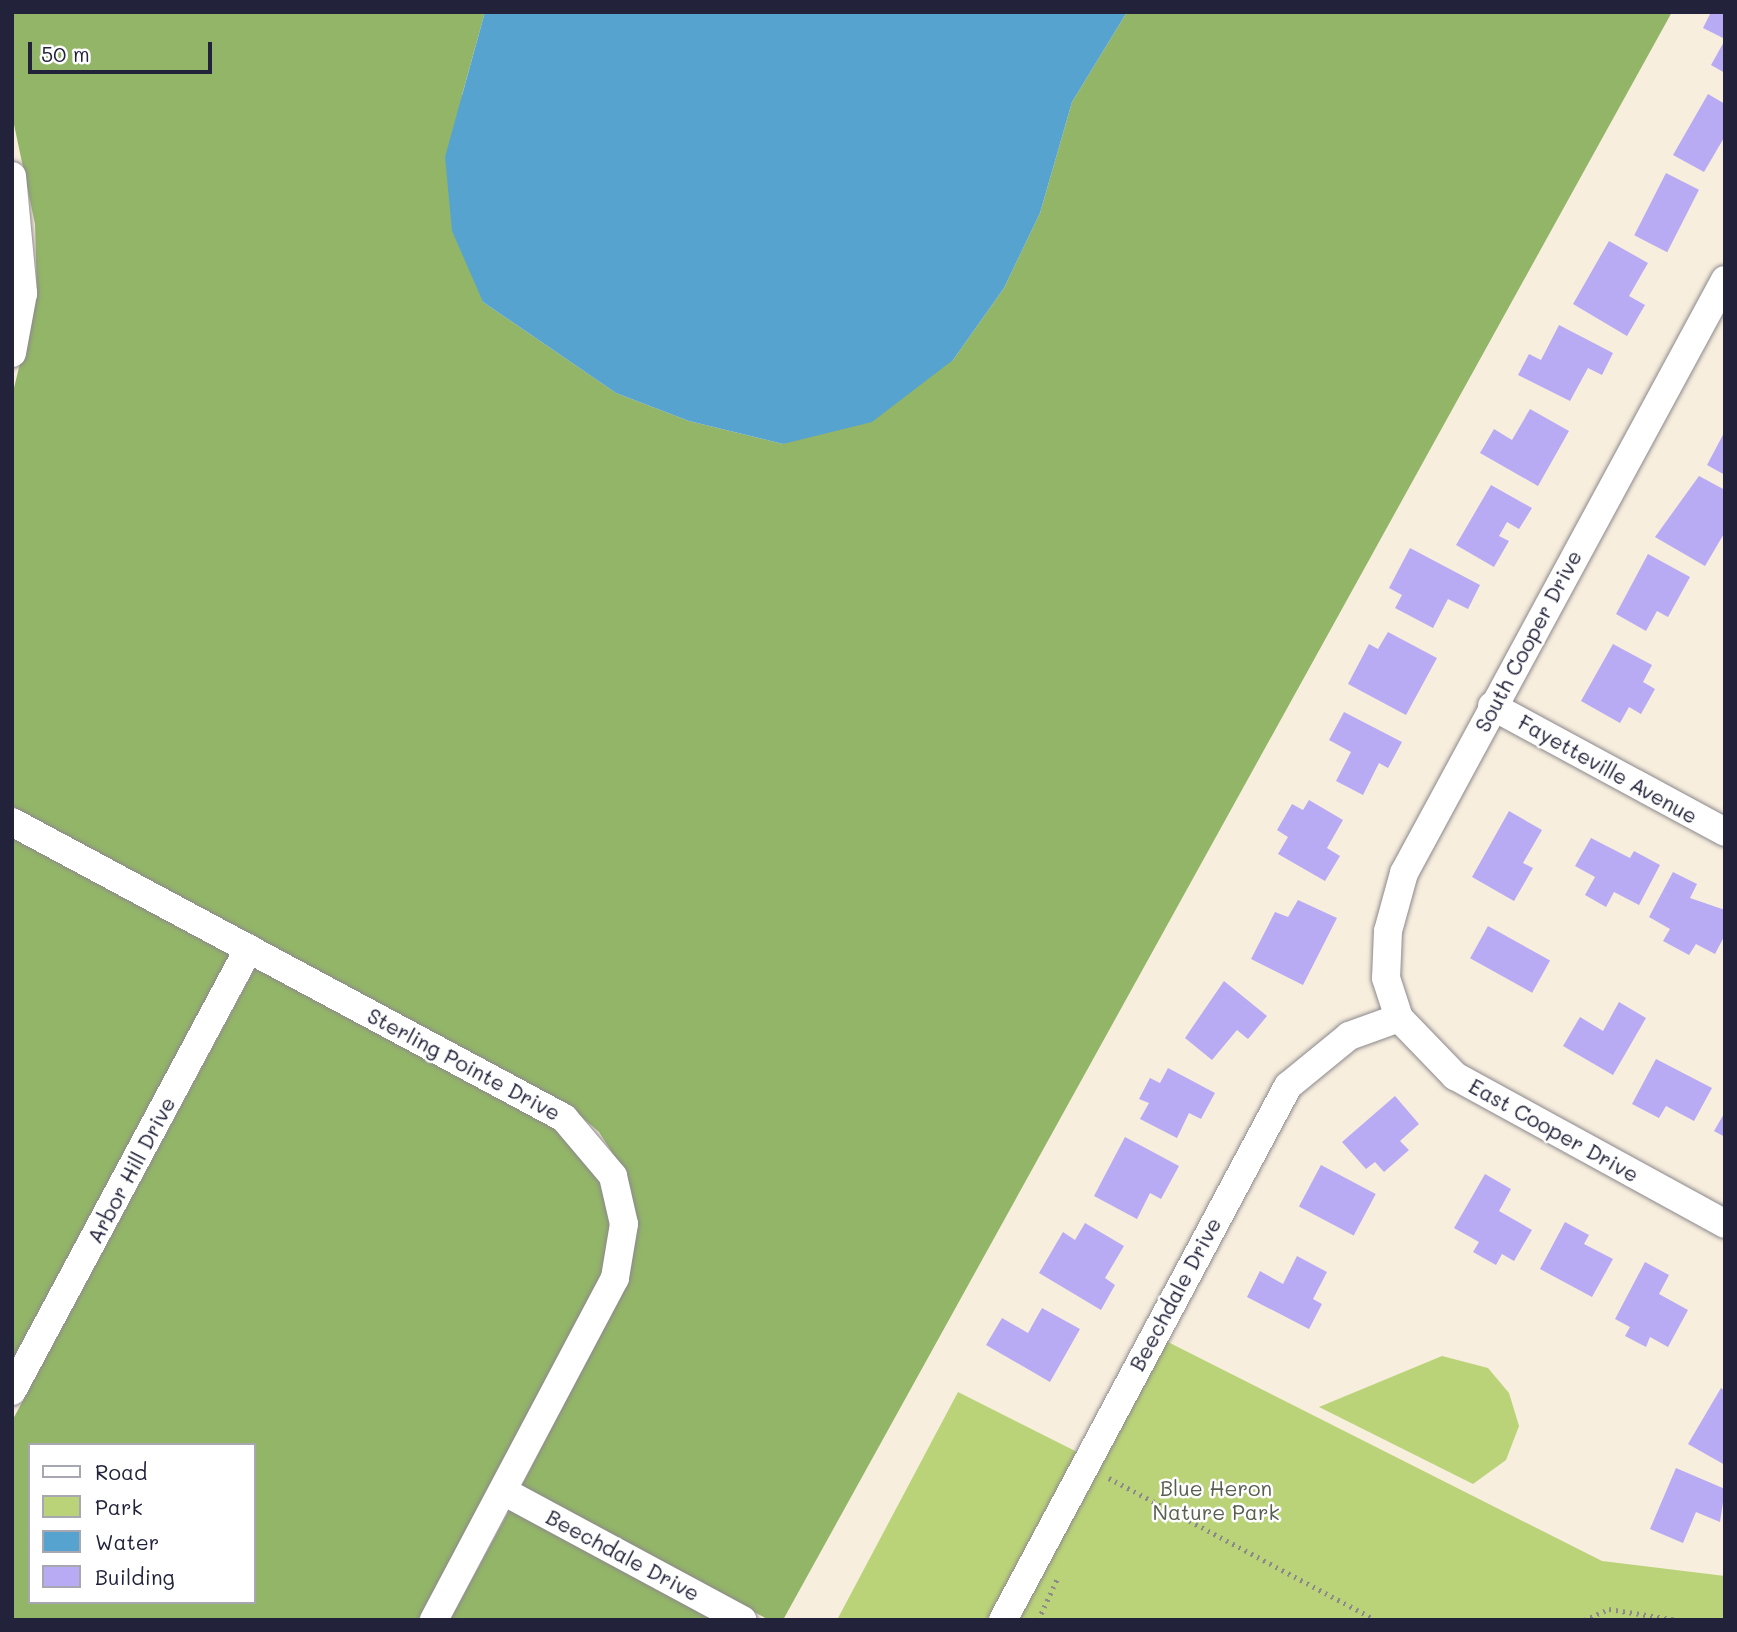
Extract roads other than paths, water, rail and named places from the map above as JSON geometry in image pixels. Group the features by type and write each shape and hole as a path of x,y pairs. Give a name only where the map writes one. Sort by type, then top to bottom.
{"street":[{"path":"12,176 23,293 12,353"},
{"name":"South Cooper Drive","path":"1399,1018 1386,978 1388,931 1404,873 1492,706 1725,280"},
{"name":"Fayetteville Avenue","path":"1492,706 1725,832"},
{"name":"Sterling Pointe Drive","path":"12,822 564,1118 612,1176 624,1224 615,1278 434,1620"},
{"name":"Arbor Hill Drive","path":"12,1391 249,948"},
{"name":"East Cooper Drive","path":"1399,1018 1455,1076 1725,1224"},
{"name":"Beechdale Drive","path":"1003,1620 1288,1086 1349,1036 1399,1018"},
{"name":"Beechdale Drive","path":"503,1491 743,1620"}],"water":[{"path":"485,12 1127,12 1072,102 1040,213 1004,288 953,360 872,422 783,444 689,421 616,393 483,302 452,231 445,157"}],"park label":[{"name":"Blue Heron Nature Park","path":"1216,1500"}]}
